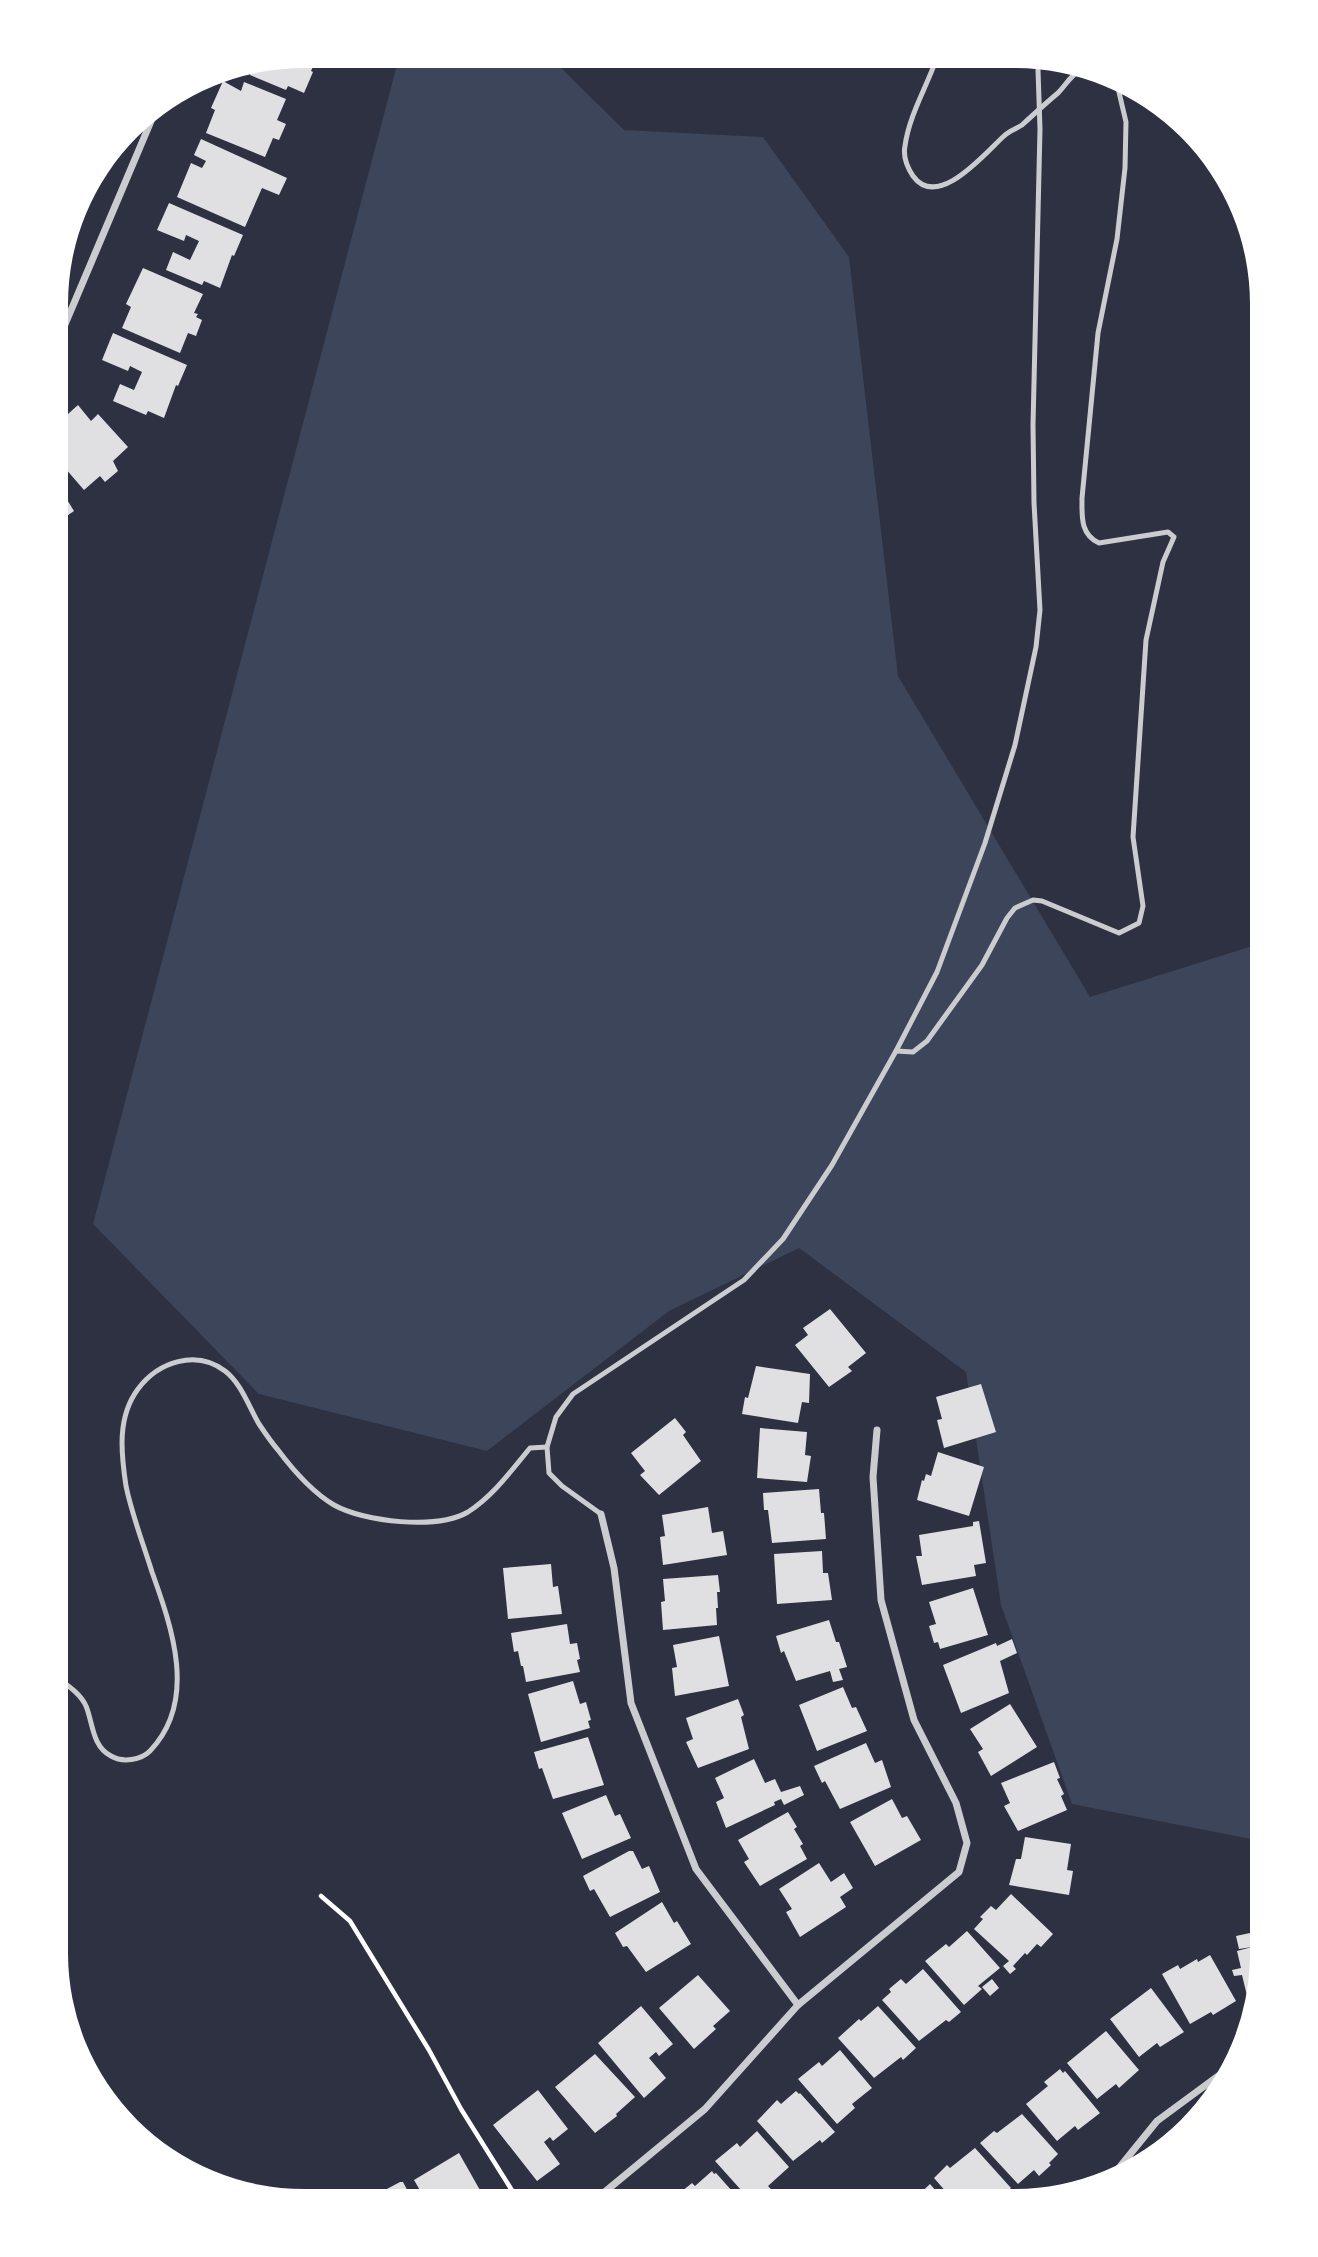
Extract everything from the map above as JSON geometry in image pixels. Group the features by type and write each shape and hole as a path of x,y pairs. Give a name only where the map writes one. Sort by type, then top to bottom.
{"street":[{"path":"68,317 148,128"},
{"path":"608,2189 705,2109 798,2005 959,1872 967,1843 956,1803 914,1720 881,1600 873,1477 877,1430"},
{"path":"601,1514 614,1568 631,1703 696,1869 798,2005"},
{"path":"1126,2160 1157,2121 1211,2081"}],"lane":[{"path":"933,68 905,146 908,167 914,178 922,185 933,187 958,178 974,166 1005,135 1019,127 1059,92 1071,76"},
{"path":"601,1514 562,1486 549,1473 547,1447 556,1417 573,1394 744,1280 783,1239 832,1165 937,972 985,843 1015,746 1036,647 1040,610 1033,438 1040,70"},
{"path":"896,1051 913,1052 927,1041 975,974 1015,908 1032,900 1042,901 1119,933 1139,923 1143,906 1133,837 1146,640 1163,562 1174,537 1168,532 1099,543 1086,533 1082,520 1098,333 1117,239 1125,168 1126,122 1119,94"},
{"path":"68,1685 78,1693 86,1706 101,1748 111,1756 136,1759 146,1755 163,1737 172,1719 176,1696 175,1652 170,1623 132,1512 122,1440 124,1418 129,1403 139,1387 164,1366 177,1361 193,1360 210,1363 226,1372 237,1384 260,1426 298,1474 334,1504 358,1515 415,1522 444,1520 465,1514 498,1487 530,1448 547,1447"}],"path":[{"path":"321,1896 350,1922 512,2189"}],"shaded area":[{"path":"396,68 561,68 624,130 763,137 849,257 898,676 1090,997 1250,947 1249,1839 1072,1804 1001,1605 966,1372 799,1248 669,1311 487,1451 259,1394 93,1224"}],"building":[{"path":"305,68 312,68 313,72 304,93 288,86 286,90 250,75"},
{"path":"226,82 241,91 244,82 286,99 277,120 286,124 279,140 273,138 265,157 206,133 215,110 211,108 222,84"},
{"path":"201,139 287,178 279,195 262,188 245,227 177,197 191,163 202,168 206,161 194,155"},
{"path":"169,203 243,235 234,256 232,255 220,288 204,281 202,285 166,270 173,252 190,260 199,241 186,235 184,241 157,230"},
{"path":"143,268 203,294 194,313 202,320 196,336 188,333 180,353 122,328 131,307 126,304"},
{"path":"113,333 187,365 178,386 176,385 164,418 148,411 146,415 113,401 120,384 134,390 142,372 130,366 128,371 102,360"},
{"path":"78,405 91,421 98,414 128,447 113,461 118,471 105,482 100,476 84,490 68,472 68,414"},
{"path":"68,501 74,511 68,515"},
{"path":"830,1309 866,1353 848,1367 852,1371 829,1387 795,1345 808,1335 803,1328"},
{"path":"756,1366 810,1374 809,1403 802,1402 798,1423 742,1414"},
{"path":"981,1384 996,1432 944,1448 937,1420 942,1419 936,1397"},
{"path":"675,1418 686,1432 683,1435 701,1461 659,1495 640,1475 645,1471 631,1453"},
{"path":"760,1428 807,1432 805,1455 811,1456 807,1482 757,1478"},
{"path":"938,1452 984,1467 969,1516 917,1500 922,1480 924,1481 926,1474 931,1476"},
{"path":"819,1489 826,1539 772,1543 763,1493"},
{"path":"708,1507 712,1533 723,1531 727,1555 663,1565 660,1537 665,1536 662,1515"},
{"path":"979,1521 986,1563 974,1565 976,1576 922,1585 916,1556 922,1556 919,1535 973,1526 973,1522"},
{"path":"822,1551 823,1573 828,1573 832,1600 777,1604 774,1554"},
{"path":"551,1564 553,1587 558,1586 562,1614 508,1619 503,1568"},
{"path":"718,1575 720,1592 717,1592 717,1625 663,1630 663,1579"},
{"path":"973,1588 988,1635 940,1649 938,1642 934,1643 929,1626 936,1624 929,1602"},
{"path":"829,1620 847,1667 839,1669 843,1680 833,1682 830,1671 796,1681 784,1651 781,1653 776,1636"},
{"path":"567,1624 570,1644 577,1643 580,1672 526,1682 518,1651 514,1652 511,1633"},
{"path":"719,1636 729,1686 675,1696 672,1668 677,1667 673,1645"},
{"path":"1012,1639 1017,1653 1000,1661 1009,1693 961,1713 943,1665"},
{"path":"573,1681 580,1704 586,1702 591,1720 588,1721 590,1728 541,1742 528,1694"},
{"path":"843,1687 852,1708 856,1707 867,1731 817,1751 799,1705"},
{"path":"738,1699 744,1715 741,1717 749,1749 698,1768 686,1742 693,1739 686,1718"},
{"path":"1010,1704 1037,1747 991,1776 978,1752 983,1749 970,1729"},
{"path":"588,1737 604,1785 553,1799 534,1752"},
{"path":"866,1743 875,1763 882,1760 891,1787 840,1809 814,1766"},
{"path":"754,1759 765,1783 775,1779 781,1792 800,1786 804,1795 784,1805 781,1799 774,1802 775,1805 726,1828 716,1802 724,1798 715,1778"},
{"path":"1054,1762 1060,1778 1057,1779 1064,1794 1061,1796 1067,1810 1018,1831 1004,1806 1010,1803 1001,1783"},
{"path":"606,1795 615,1816 620,1814 631,1838 582,1859 562,1813"},
{"path":"892,1799 902,1818 907,1816 921,1840 875,1866 850,1822"},
{"path":"788,1812 797,1827 794,1829 803,1844 800,1846 807,1859 760,1886 744,1862 749,1859 738,1840"},
{"path":"1025,1837 1071,1844 1067,1870 1073,1871 1069,1895 1009,1885 1016,1859 1021,1859"},
{"path":"633,1851 642,1869 649,1866 660,1892 610,1917 594,1889 590,1891 583,1876"},
{"path":"819,1863 831,1882 844,1873 853,1888 840,1897 846,1907 800,1937 786,1912 792,1909 779,1889"},
{"path":"1011,1894 1053,1934 1041,1947 1037,1944 1027,1955 1025,1953 1013,1966 1016,1969 1010,1974 1003,1966 1009,1961 974,1929 983,1919 980,1917 991,1906 996,1910"},
{"path":"662,1902 691,1944 646,1972 627,1946 623,1947 615,1933"},
{"path":"967,1931 1000,1968 978,1986 982,1989 964,2005 925,1961 946,1944 949,1947"},
{"path":"1249,1933 1249,1947 1239,1949 1236,1936"},
{"path":"1249,1948 1246,1992 1242,1975 1234,1976 1232,1970 1241,1968 1237,1951"},
{"path":"1210,1955 1236,2001 1213,2015 1211,2012 1190,2024 1162,1974 1178,1965 1180,1969"},
{"path":"923,1969 961,2012 919,2041 882,2000 891,1992 889,1989 901,1979 906,1984"},
{"path":"698,1975 730,2011 713,2026 716,2029 694,2049 659,2008"},
{"path":"992,1979 999,1988 990,1996 982,1987"},
{"path":"1151,1988 1184,2032 1160,2047 1157,2043 1139,2057 1110,2019"},
{"path":"641,2006 673,2044 659,2056 656,2052 649,2058 666,2078 644,2098 598,2043"},
{"path":"878,2006 916,2048 903,2060 901,2057 874,2078 838,2038"},
{"path":"1106,2031 1139,2070 1119,2088 1116,2084 1097,2099 1067,2063"},
{"path":"840,2050 872,2088 852,2104 855,2108 837,2124 798,2079 819,2062 822,2066"},
{"path":"595,2054 635,2097 595,2133 555,2087"},
{"path":"1060,2069 1063,2073 1065,2071 1100,2113 1078,2130 1075,2126 1057,2141 1026,2104 1048,2086 1044,2082"},
{"path":"538,2090 568,2129 553,2141 550,2137 544,2142 560,2164 537,2181 493,2125"},
{"path":"796,2091 835,2132 793,2161 757,2121 777,2100 781,2104"},
{"path":"1022,2114 1058,2154 1039,2176 1034,2170 1018,2184 980,2143"},
{"path":"757,2131 789,2167 768,2186 771,2189 740,2189 715,2161 737,2143 740,2147"},
{"path":"975,2148 1011,2188 944,2189 934,2178 947,2165 950,2168"},
{"path":"459,2153 479,2189 419,2189 414,2180"},
{"path":"712,2171 730,2189 685,2189 692,2183 695,2186"},
{"path":"403,2182 407,2189 387,2189"}]}
